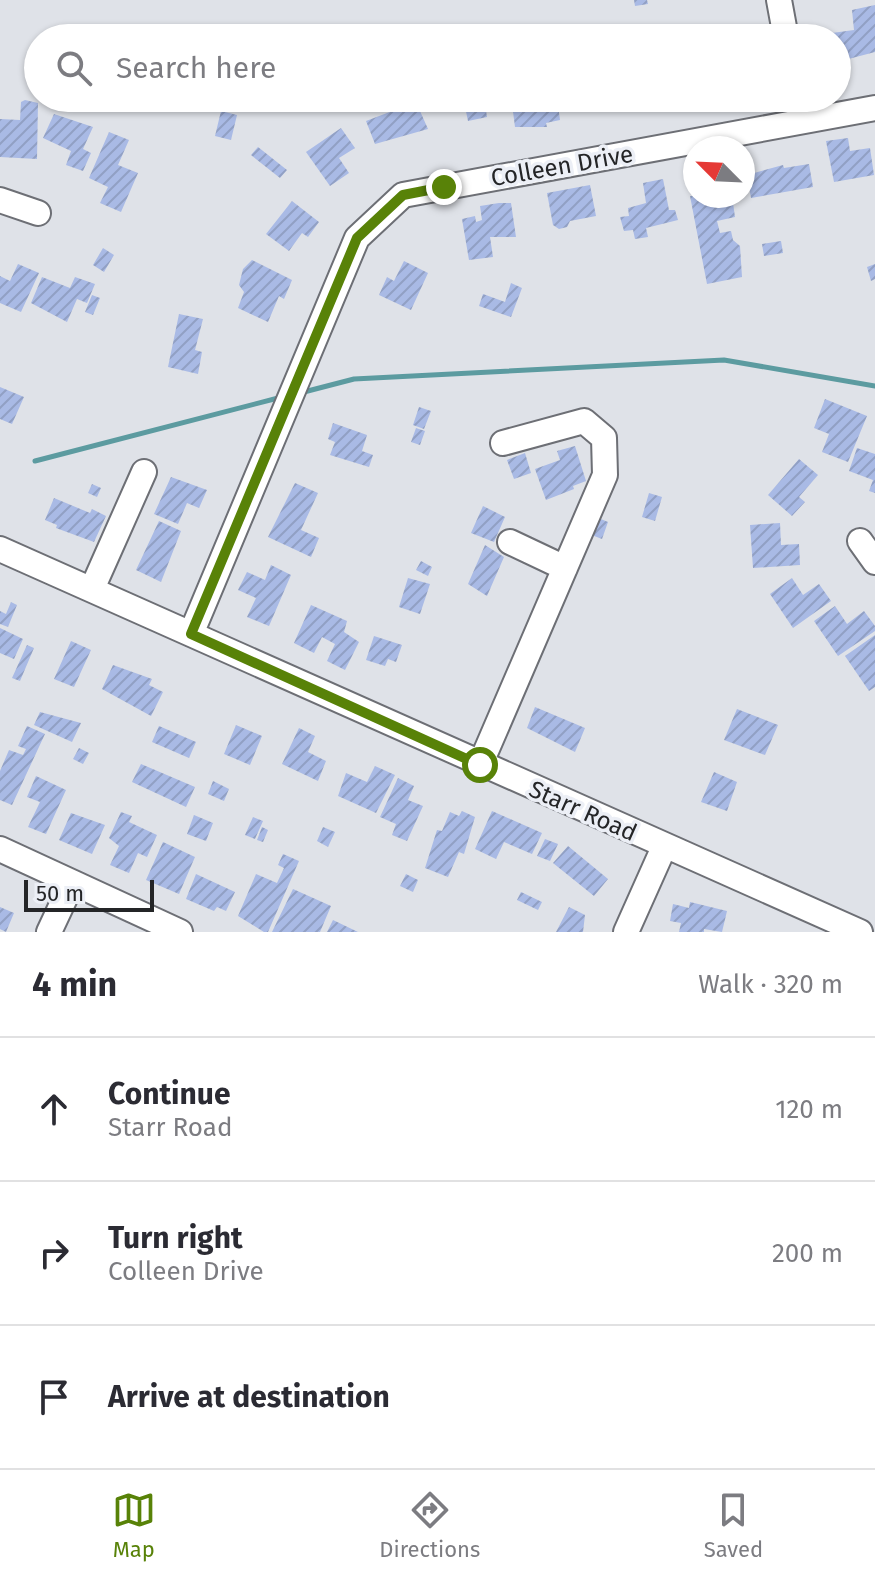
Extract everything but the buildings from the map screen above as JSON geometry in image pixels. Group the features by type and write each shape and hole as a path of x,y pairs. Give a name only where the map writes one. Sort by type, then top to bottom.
{"street":[{"path":"779,0 783,24"},
{"name":"Colleen Drive","path":"851,109 875,108"},
{"name":"Colleen Drive","path":"191,634 357,238 403,195 790,112"},
{"path":"0,200 38,213"},
{"path":"480,765 605,475 604,438 584,421 503,443"},
{"path":"92,589 144,472"},
{"path":"860,541 875,562"},
{"path":"510,542 565,568"},
{"name":"Starr Road","path":"0,549 851,930"},
{"path":"626,932 664,847"},
{"path":"0,849 180,932"},
{"path":"49,932 72,883"}],"waterway":[{"path":"300,393 354,379 724,360 875,386"},
{"path":"35,461 282,397"}],"route":[{"path":"444,187 403,195 357,238 191,634 480,765"}]}
